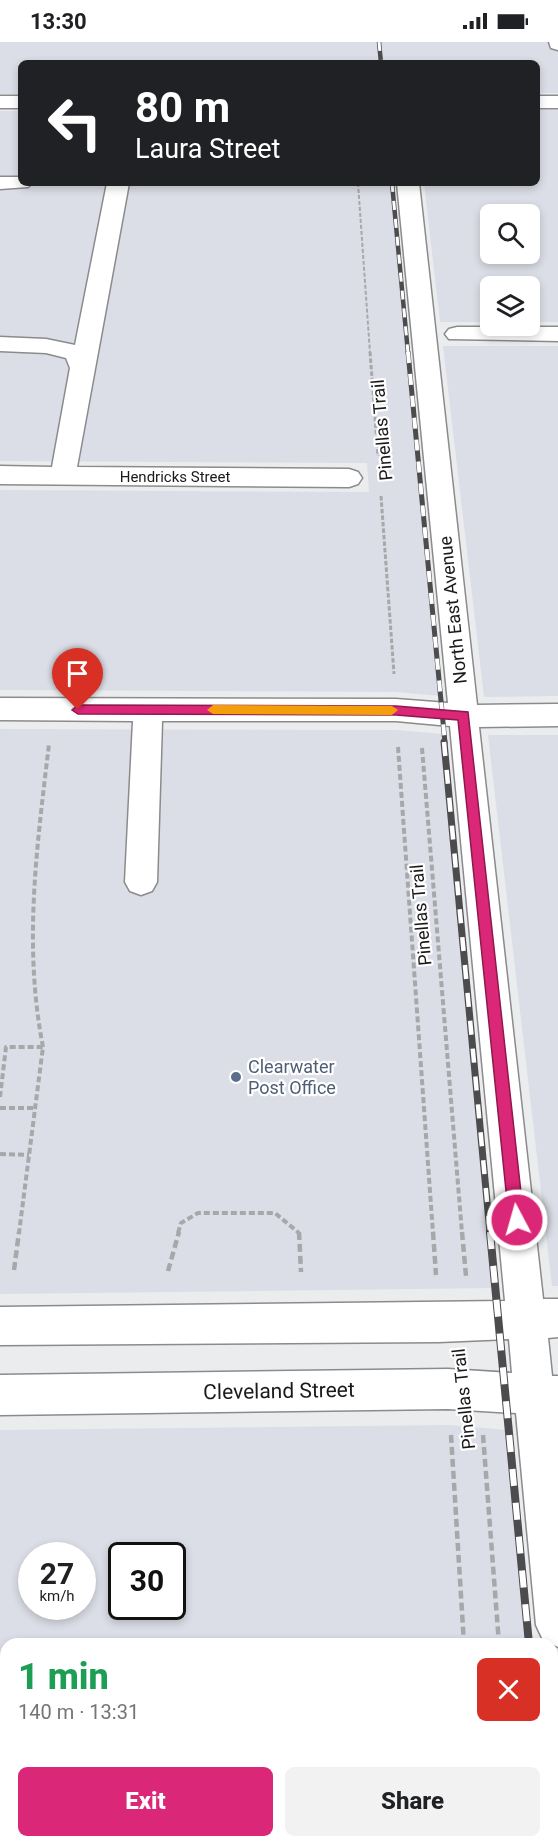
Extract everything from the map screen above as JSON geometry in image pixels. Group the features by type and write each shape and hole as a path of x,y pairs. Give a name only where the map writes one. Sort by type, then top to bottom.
{"street":[{"path":"0,102 18,102"},
{"path":"540,102 558,102"},
{"path":"0,183 18,183"},
{"path":"63,476 116,186"},
{"name":"North East Avenue","path":"408,186 464,716 542,1318 558,1625"},
{"path":"457,334 558,334"},
{"path":"0,344 45,346 76,353 82,368"},
{"name":"Hendricks Street","path":"0,475 349,478"},
{"path":"0,709 419,712 464,716 558,715"},
{"path":"141,882 148,710"},
{"path":"0,1326 471,1322 542,1318"},
{"name":"Cleveland Street","path":"0,1395 448,1389 546,1395"}],"path":[{"name":"Pinellas Trail","path":"419,712 471,1322"},
{"path":"14,1270 44,1047 36,1019 31,902 50,741"},
{"path":"0,1097 6,1047 44,1047"},
{"path":"0,1108 36,1108"},
{"path":"0,1154 29,1155"},
{"path":"168,1271 181,1223 198,1213 275,1213 299,1231 301,1272"},
{"name":"Pinellas Trail","path":"480,1391 499,1638"},
{"name":"Pinellas Trail","path":"452,1449 464,1638"}],"shaded area":[{"path":"0,42 558,42 558,93 540,93 540,60 18,60 18,94 0,94"},
{"path":"540,110 558,110 558,322 540,322 540,276 480,276 480,322 440,322 424,186 540,186"},
{"path":"0,111 18,111 18,186 392,186 440,696 395,692 0,690 0,490 369,492 367,463 0,461"},
{"path":"443,346 558,346 558,696 484,697"},
{"path":"0,729 396,730 443,734 495,1288 0,1294"},
{"path":"488,735 558,735 558,1286 552,1286"},
{"path":"450,1425 506,1430 525,1638 0,1638 0,1430"}],"railway":[{"path":"379,42 381,60"},
{"path":"392,186 408,353"},
{"path":"408,352 445,743"},
{"path":"444,742 490,1233"},
{"path":"490,1232 528,1638"}],"slow traffic":[{"path":"213,710 392,710"}],"place":[{"name":"Clearwater Post Office","path":"236,1077"}],"route":[{"path":"78,710 396,710 464,716 517,1220"}]}
